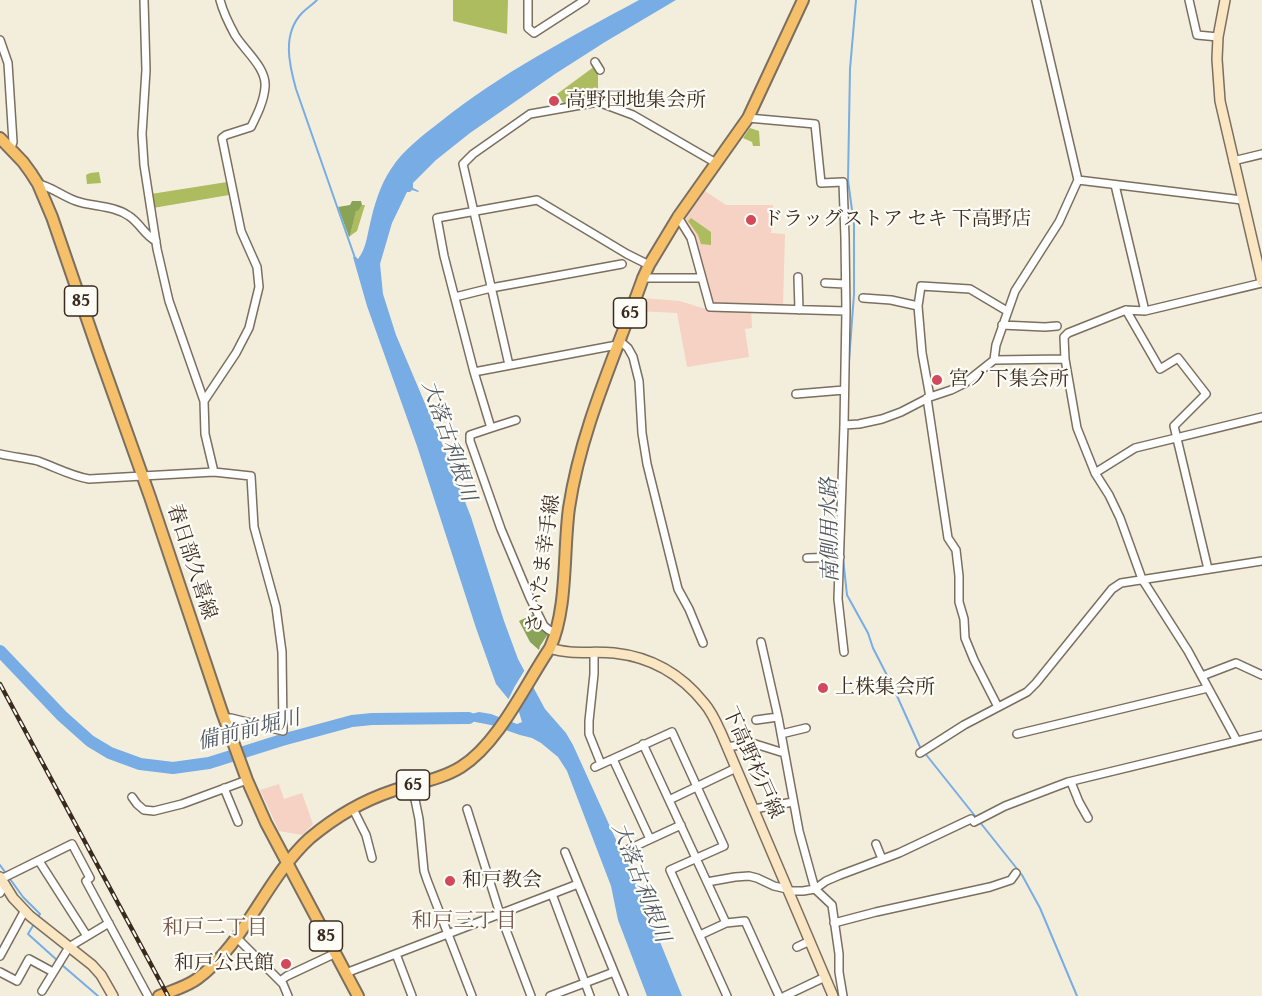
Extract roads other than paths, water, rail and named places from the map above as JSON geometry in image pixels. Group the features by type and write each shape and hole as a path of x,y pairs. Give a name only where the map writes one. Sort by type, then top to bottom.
{"main road":[{"name":"さいたま幸手線","path":"159,996 195,980 215,963 288,863 320,830 370,800 443,776 462,766 477,754 495,734 542,662 556,633 560,612 569,508 587,428 643,278 678,217 748,118 803,0"},
{"path":"1225,0 1218,37 1220,101 1262,282"},
{"name":"春日部久喜線","path":"0,138 23,162 38,184 52,217 246,780 358,996"},
{"name":"下高野杉戸線","path":"550,648 561,651 614,653 643,659 667,669 687,684 706,704 754,809 833,996"},
{"path":"2,884 30,916 92,965 101,975 113,996"}],"street":[{"path":"144,0 146,70 142,134 144,165 156,241 169,301 204,401 205,434 214,472"},
{"path":"204,401 249,328 259,287 257,267 241,231 222,138 251,127 266,86 261,71 236,35 220,0"},
{"path":"528,0 528,28 534,33 585,0"},
{"path":"994,360 996,345 1015,291 1059,222 1078,180 1036,0"},
{"path":"1190,0 1197,35 1218,37"},
{"path":"0,40 8,63 13,142 11,148"},
{"path":"595,62 600,70"},
{"path":"509,366 463,164 473,154 530,114 598,102 633,115 716,163"},
{"path":"748,118 815,124 821,183 843,182 846,311 838,599 844,652"},
{"path":"1233,161 1262,154"},
{"path":"1078,180 1242,200"},
{"path":"38,184 54,189 75,201 112,208 125,213 156,241"},
{"path":"1115,185 1145,311"},
{"path":"490,428 444,256 437,218 537,200 649,265"},
{"path":"678,217 691,238 710,307 846,311"},
{"path":"455,297 491,288 622,264"},
{"path":"798,277 799,310"},
{"path":"643,278 702,278"},
{"path":"1237,741 1188,651 1142,579 1120,518 1095,473 1077,428 1065,359 1064,337 1068,333 1126,310 1145,311 1262,282"},
{"path":"825,283 845,284"},
{"path":"998,707 965,638 964,620 959,603 956,550 948,538 922,353 918,306 921,286 970,289 1007,311"},
{"path":"863,298 891,300 918,306"},
{"path":"1126,310 1160,369 1178,358 1206,394 1174,426 1208,569"},
{"path":"1002,326 1056,326"},
{"path":"474,372 618,343 628,348 633,357 639,381 642,433 647,464 678,589 703,643"},
{"path":"844,424 859,424 901,412 928,397 966,383 994,360 1065,359"},
{"path":"796,394 844,390"},
{"path":"1095,473 1135,448 1262,417"},
{"path":"516,420 470,435 470,441 501,529 538,616 544,626 556,633"},
{"path":"0,454 39,462 81,477 97,479 214,472 251,476 254,526 276,607 282,652 283,731 231,717 224,718"},
{"path":"807,558 840,557"},
{"path":"920,753 964,725 1027,692 1112,589 1121,583 1262,561"},
{"path":"761,642 778,717 799,831 815,889 832,905 843,996"},
{"path":"594,653 589,734 598,766 672,732 724,846 670,870 727,996"},
{"path":"1202,676 1236,663 1262,675"},
{"path":"1017,734 1208,688"},
{"path":"756,720 778,717"},
{"path":"781,734 806,728"},
{"path":"707,882 749,876 788,890 815,889 840,875 1046,790 1262,735"},
{"path":"727,747 753,743 784,753"},
{"path":"644,744 726,923"},
{"path":"613,759 650,839"},
{"path":"669,800 736,768"},
{"path":"132,797 144,810 154,811 182,804 246,780"},
{"path":"1071,782 1088,818"},
{"path":"412,785 419,819 424,871 472,996"},
{"path":"224,788 238,822"},
{"path":"754,809 793,802"},
{"path":"353,809 366,835 372,858"},
{"path":"467,809 500,914 531,996"},
{"path":"629,849 681,825"},
{"path":"2,884 72,844 90,878 86,880 148,996"},
{"path":"876,844 882,859"},
{"path":"565,852 624,996"},
{"path":"39,861 87,936"},
{"path":"834,923 990,887 1011,880 1016,873"},
{"path":"347,974 578,884"},
{"path":"552,894 590,996"},
{"path":"0,956 25,910"},
{"path":"700,935 726,923 745,921 778,996"},
{"path":"42,991 69,947 109,923"},
{"path":"236,937 280,981 288,996"},
{"path":"797,947 810,941"},
{"path":"280,981 336,953"},
{"path":"396,954 412,996"},
{"path":"0,972 17,981 29,960 53,972"},
{"path":"550,996 614,972"},
{"path":"785,996 825,977"}],"water":[{"path":"639,0 676,0 555,74 470,133 436,160 413,183 413,188 419,191 407,192 392,223 380,264 383,294 396,335 471,517 518,659 545,709 566,733 573,745 617,846 622,850 641,893 641,898 682,996 647,996 618,920 611,886 567,771 558,757 532,738 491,725 454,718 479,712 517,724 522,722 519,712 496,684 417,446 367,306 353,257 358,259 363,251 376,203 387,175 413,144 487,87"}],"waterway":[{"path":"317,0 302,13 292,30 289,40 291,70 355,258"},
{"name":"南側用水路","path":"848,374 854,294 854,225 848,180 850,69 856,0"},
{"name":"南側用水路","path":"844,508 843,558 847,595 868,633 920,747 1022,875 1040,908 1077,996"},
{"name":"備前前堀川","path":"0,651 62,716 90,741 110,753 140,764 173,768 209,763 352,721 469,718"},
{"path":"0,865 23,897 40,914 37,919"},
{"path":"34,924 28,934 58,961"},
{"path":"62,965 98,996"}],"railway":[{"path":"0,684 168,996"}],"place":[{"name":"高野団地集会所","path":"554,101"},
{"name":"ドラッグストア セキ 下高野店","path":"751,220"},
{"name":"宮ノ下集会所","path":"937,380"},
{"name":"上株集会所","path":"823,688"},
{"name":"和戸教会","path":"450,881"},
{"name":"和戸公民館","path":"286,964"}],"district":[{"name":"和戸三丁目","path":"464,922"},
{"name":"和戸二丁目","path":"215,929"}],"water label":[{"name":"大落古利根川","path":"448,441"},
{"name":"大落古利根川","path":"640,883"}]}
